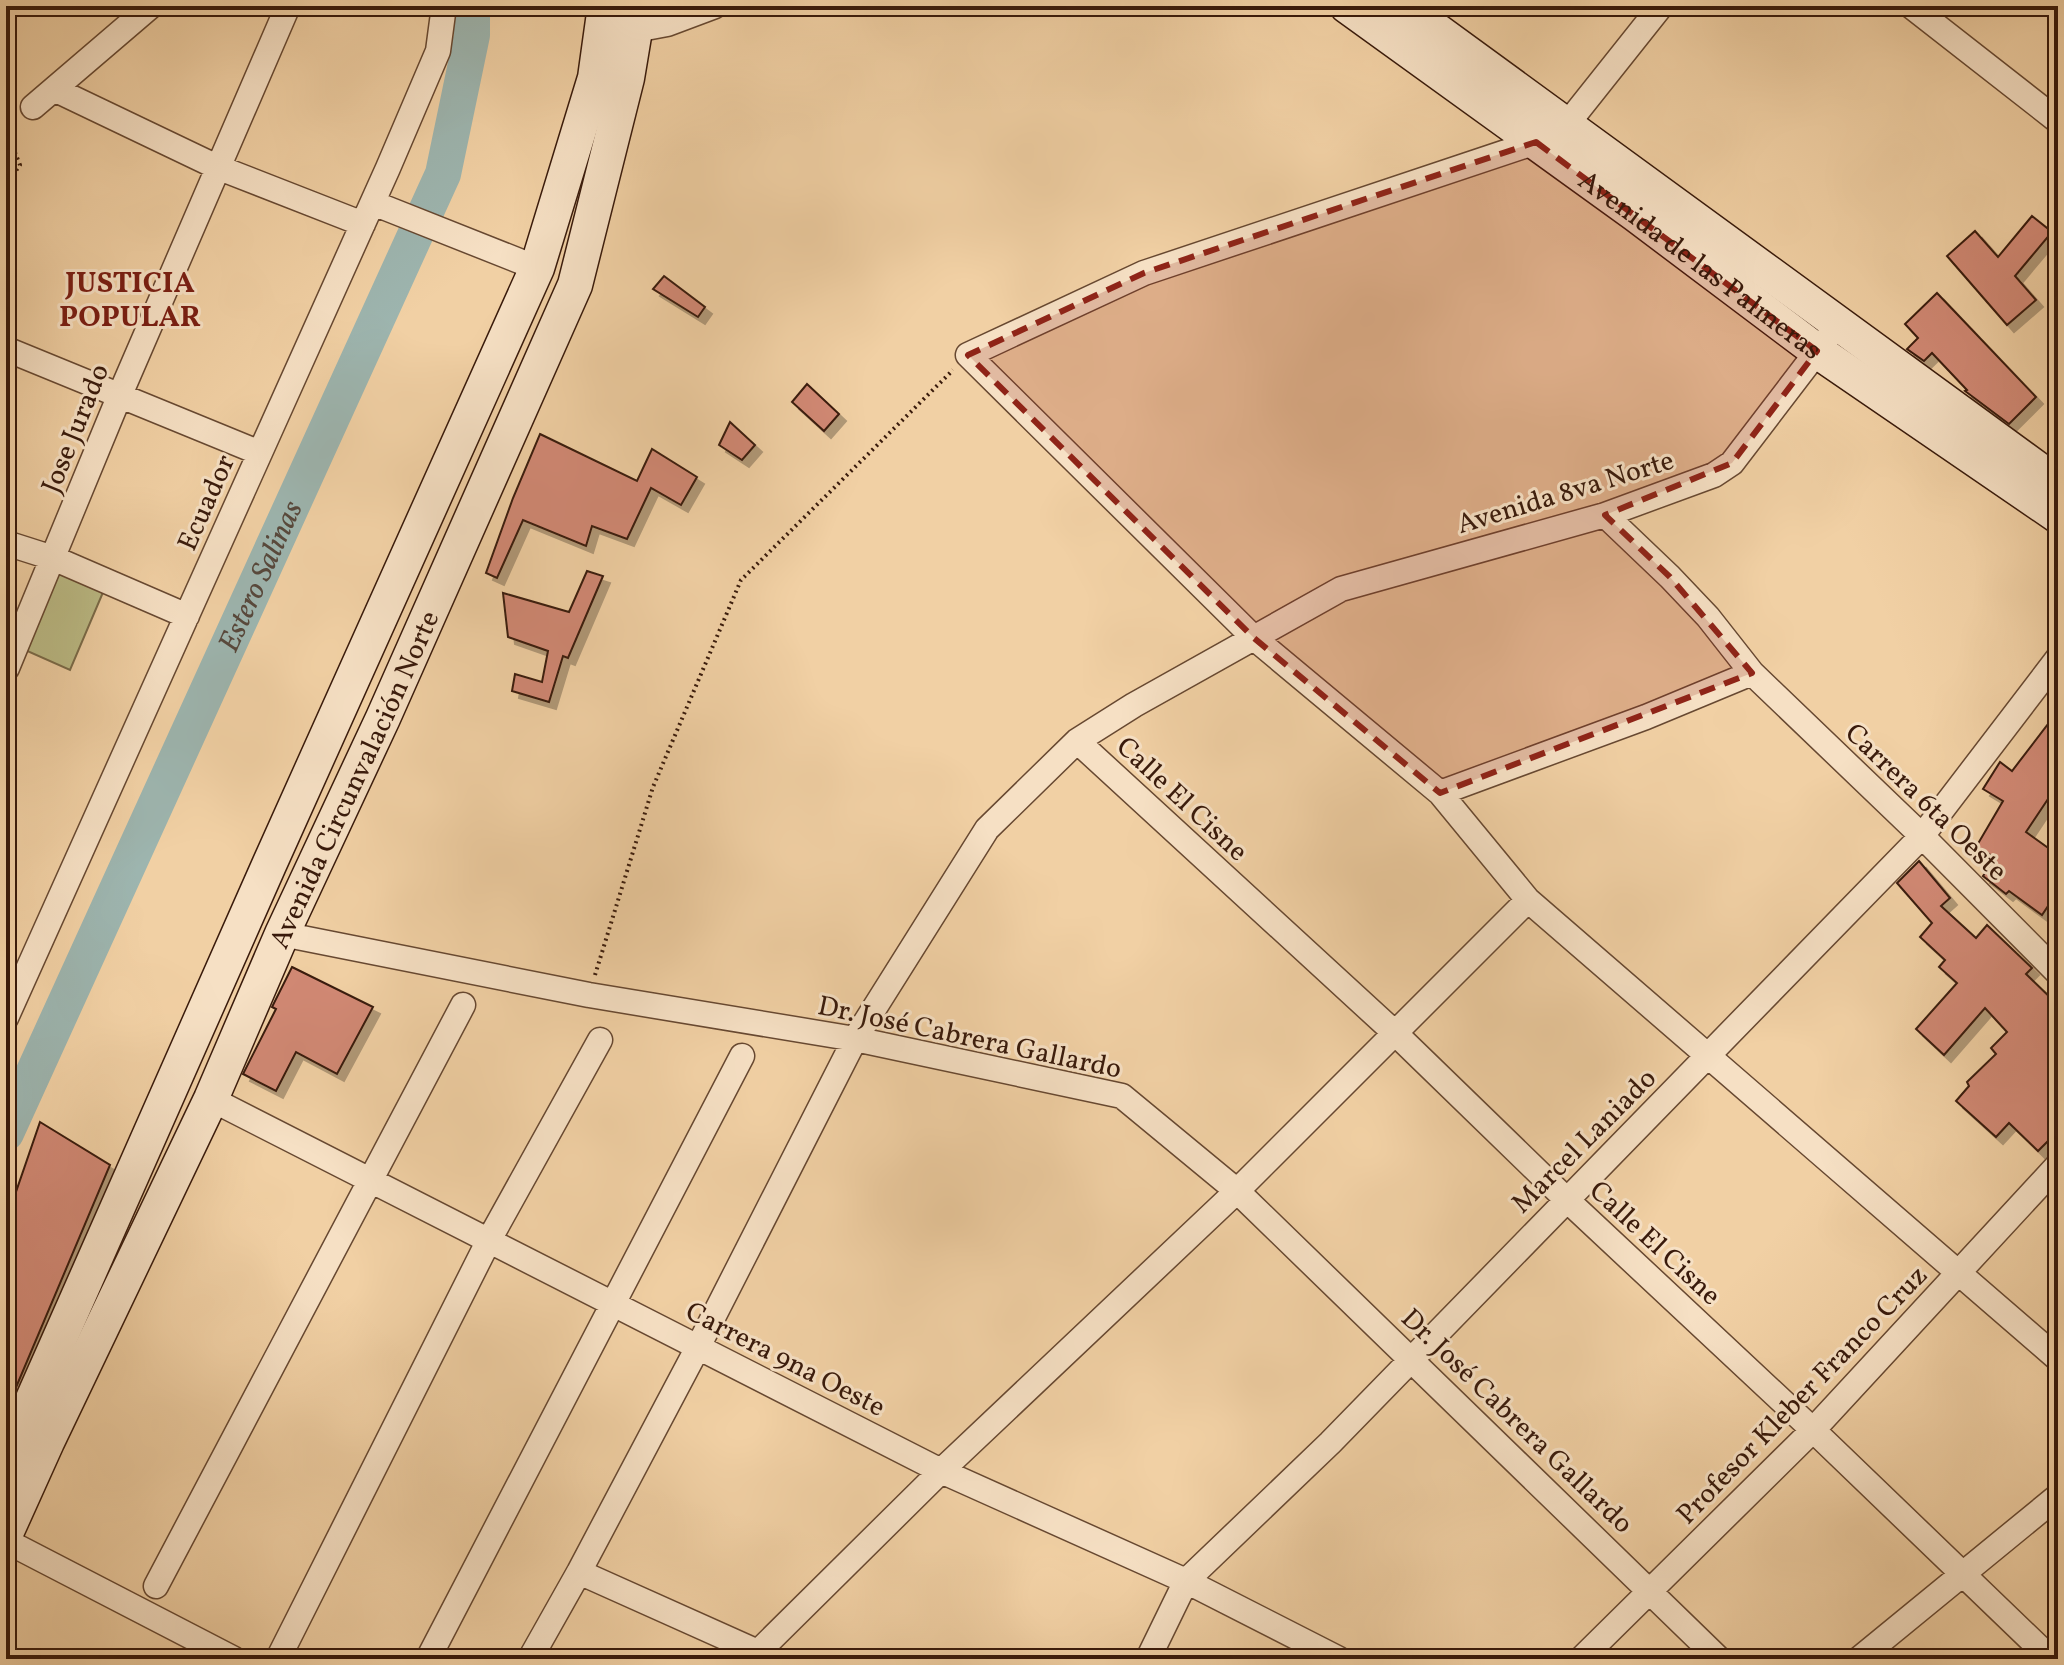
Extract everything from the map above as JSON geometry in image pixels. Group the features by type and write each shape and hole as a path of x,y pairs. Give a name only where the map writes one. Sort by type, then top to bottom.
{"main road":[{"name":"Avenida Circunvalación Norte","path":"6,1533 19,1439 269,865 537,268 595,78 605,6"},
{"name":"Avenida de las Palmeras","path":"1347,6 1817,351 2058,516"},
{"name":"Avenida de las Palmeras","path":"1403,6 1568,123 2058,484"},
{"name":"Avenida Circunvalación Norte","path":"19,1439 211,1099 282,934 383,718 575,285 627,78 634,18"},
{"path":"269,865 305,883"}],"street":[{"path":"33,107 151,6"},
{"name":"Jose Jurado","path":"7,668 119,397 288,6"},
{"name":"Ecuador","path":"6,1018 260,453 375,213 438,51 444,6"},
{"path":"634,18 667,24 715,6"},
{"path":"1661,6 1568,123 1536,142 1144,273 968,355 1254,638 1440,793 1528,900 2058,1359"},
{"path":"1911,6 2056,115"},
{"path":"56,90 217,167 451,234 537,268"},
{"name":"Avenida 8va Norte","path":"530,1659 698,1347 855,1039 987,829 1077,741 1134,705 1341,589 1605,515 1714,475 1732,463 1817,351 1840,326"},
{"path":"6,349 260,453"},
{"name":"Carrera 6ta Oeste","path":"1605,515 1708,617 1752,673 1922,836 2058,973"},
{"path":"6,543 53,558 187,616"},
{"name":"Marcel Laniado","path":"1148,1659 1186,1581 1320,1453 1922,836 2058,658"},
{"path":"1440,793 1646,717 1752,673"},
{"name":"Calle El Cisne","path":"1077,741 1396,1034 2051,1659"},
{"path":"579,1572 761,1656 941,1471 1237,1191 1528,900"},
{"name":"Dr. José Cabrera Gallardo","path":"282,934 589,995 855,1039 1122,1096 1237,1191 1719,1659"},
{"path":"156,1586 463,1005"},
{"path":"280,1655 489,1240 600,1040"},
{"path":"428,1659 742,1056"},
{"name":"Carrera 9na Oeste","path":"211,1099 941,1471 1186,1581 1339,1659"},
{"name":"Profesor Kleber Franco Cruz","path":"1581,1659 1813,1430 2058,1165"},
{"path":"1859,1659 2058,1496"},
{"path":"6,1541 234,1659"}],"path":[{"path":"6,130 20,165 6,185"},
{"path":"589,995 653,787 741,580 968,355"}],"highlighted area":[{"path":"1536,142 1817,351 1732,463 1605,515 1670,577 1752,673 1440,793 1254,638 968,355 1144,273"}],"green space":[{"path":"59,571 104,590 70,670 25,650"}],"building":[{"path":"2032,216 2052,232 2015,276 2036,300 2007,325 1947,256 1975,231 1998,257"},
{"path":"664,276 705,307 698,317 653,289"},
{"path":"1937,293 2036,397 2009,424 1965,391 1932,353 1924,361 1907,349 1918,338 1905,324"},
{"path":"807,384 839,414 824,431 792,402"},
{"path":"730,422 755,445 742,460 719,445"},
{"path":"540,434 637,481 652,449 697,477 681,505 651,488 627,539 592,526 586,546 523,520 497,578 486,573"},
{"path":"587,571 603,576 568,658 563,656 549,702 512,691 515,674 542,682 548,651 508,637 503,593 569,612"},
{"path":"2058,711 2058,784 2026,832 2058,855 2058,891 2042,915 1983,876 1996,858 1976,847 2003,801 1983,789 2000,762 2012,771"},
{"path":"1919,861 1950,898 1941,906 1976,938 1987,925 2032,968 2026,974 2058,1005 2058,1115 2049,1125 2057,1132 2038,1151 2009,1123 1996,1137 1956,1101 1969,1086 1967,1082 1996,1054 1991,1048 2007,1032 1985,1008 1944,1055 1916,1029 1957,983 1939,967 1945,960 1920,937 1932,923 1897,883"},
{"path":"292,967 373,1007 337,1074 296,1052 276,1091 243,1074 276,1009 272,1007"},
{"path":"40,1122 110,1165 6,1411 6,1221"}],"waterway":[{"name":"Estero Salinas","path":"6,1133 443,174 472,35 472,6"}],"district":[{"name":"JUSTICIA POPULAR","path":"130,299"}]}
